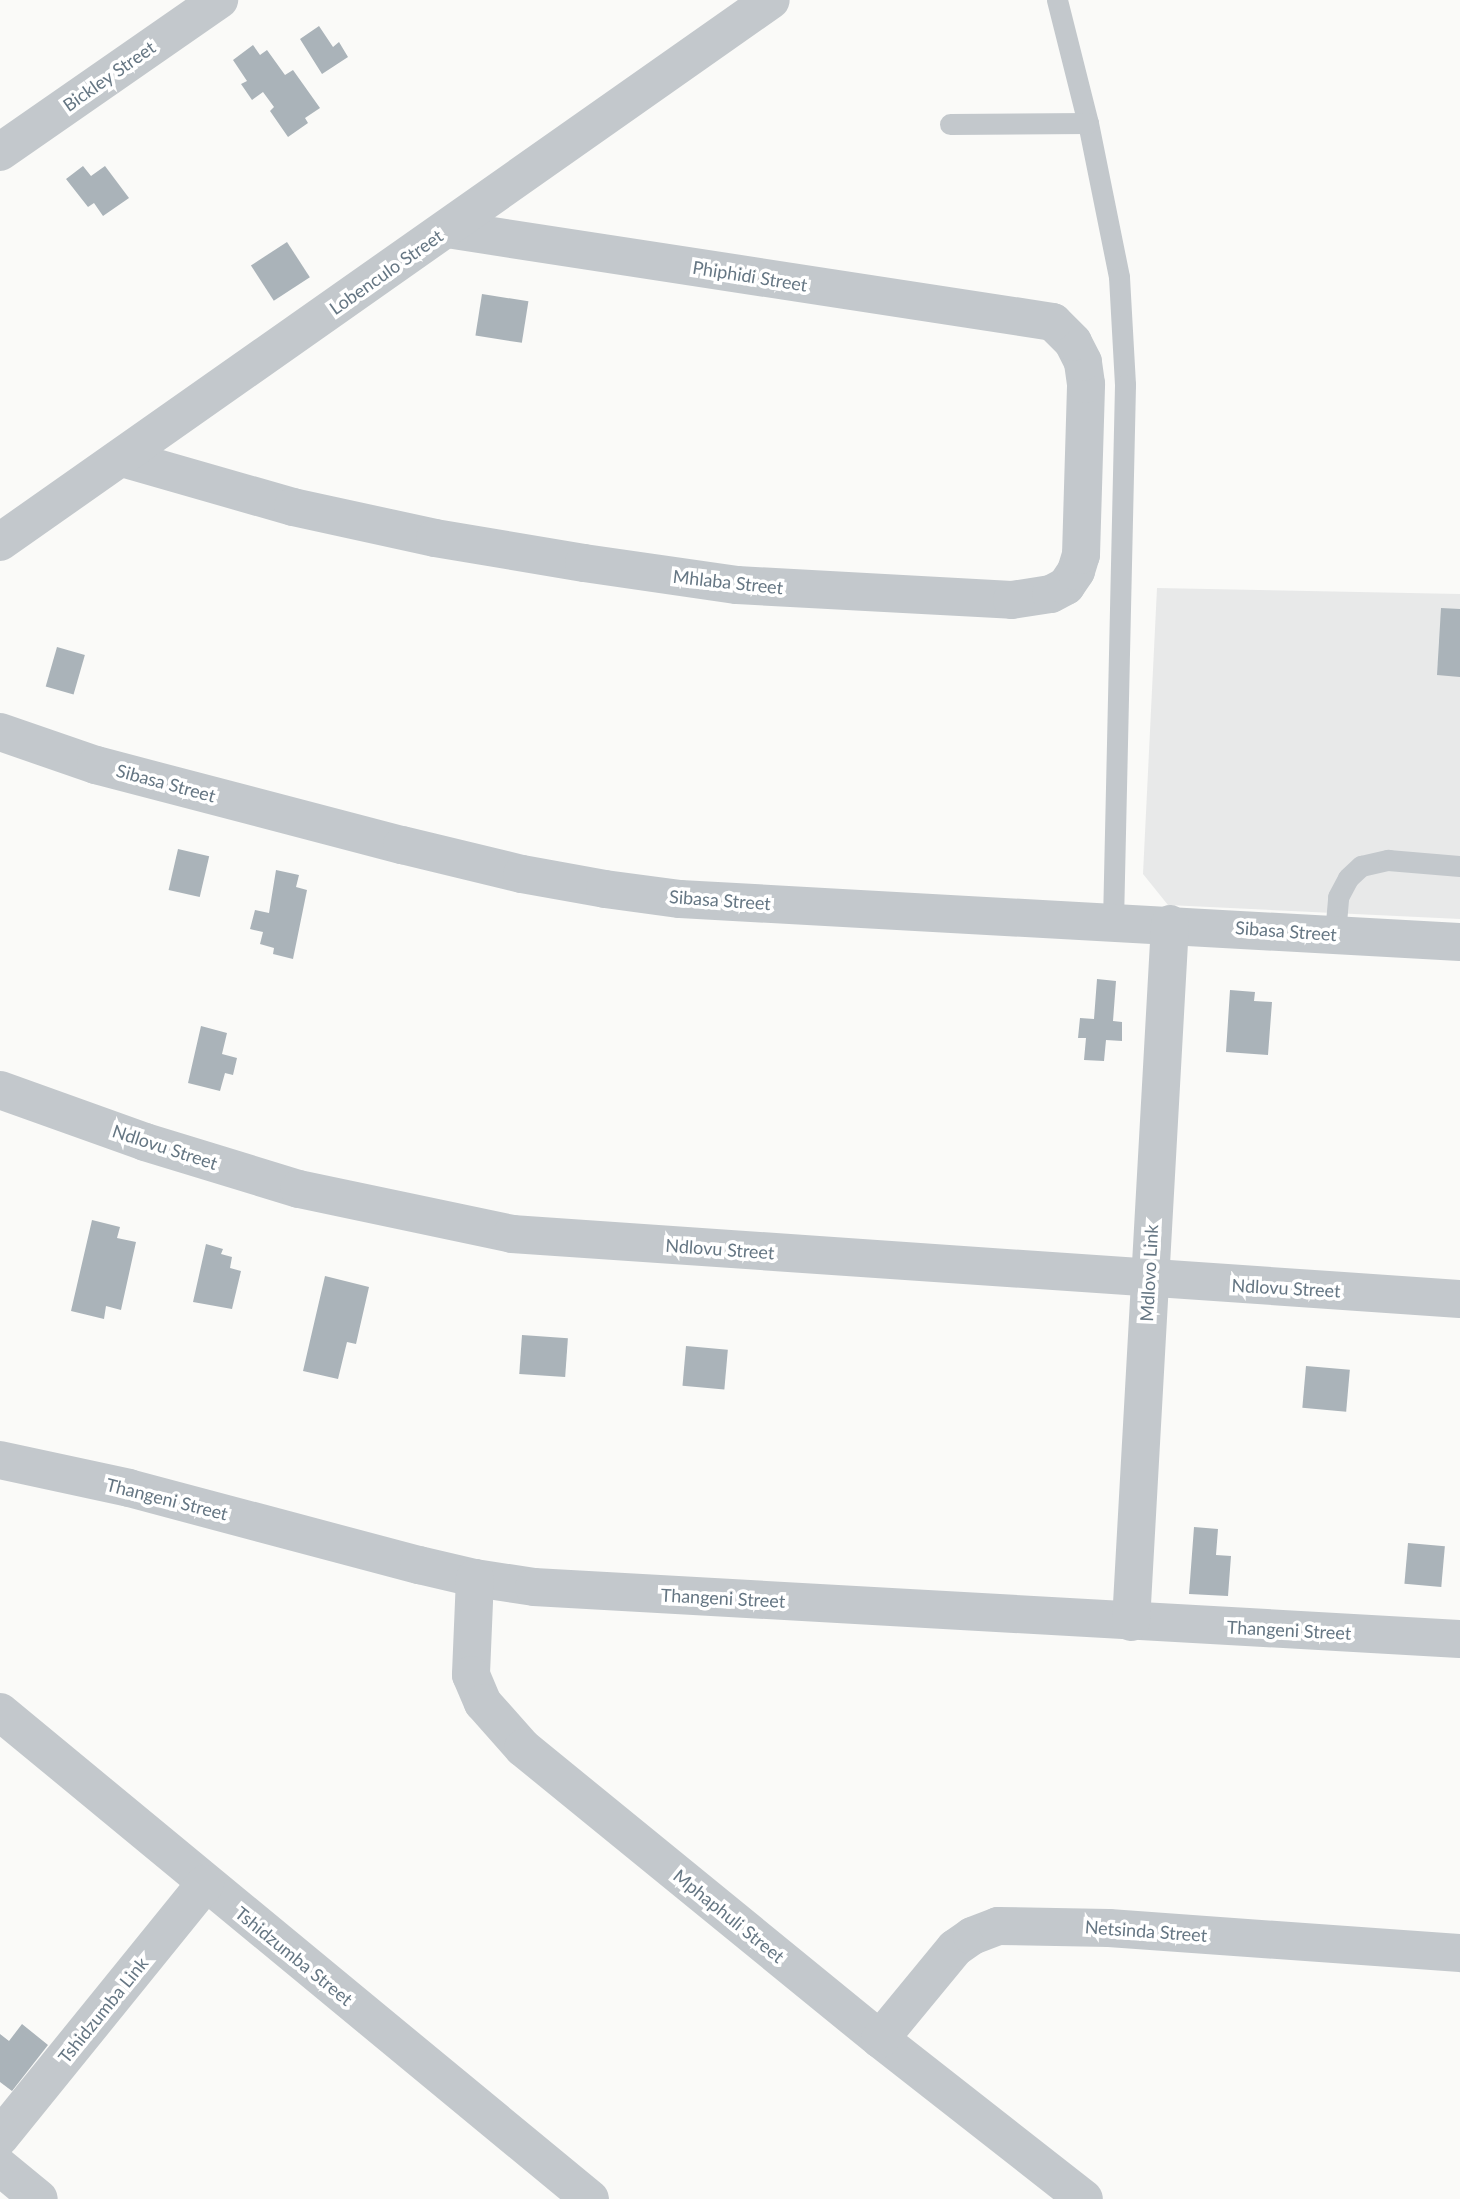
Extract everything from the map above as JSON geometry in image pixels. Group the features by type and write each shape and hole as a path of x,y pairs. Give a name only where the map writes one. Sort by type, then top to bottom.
{"street":[{"name":"Bickley Street","path":"0,152 219,0"},
{"name":"Lobenculo Street","path":"0,542 771,0"},
{"name":"Phiphidi Street","path":"447,229 1053,322"},
{"name":"Mhlaba Street","path":"122,458 293,507 435,537 584,564 737,585 1032,599 1051,594 1066,586 1076,571 1081,555 1086,384 1083,362 1073,342 1053,322"},
{"name":"Sibasa Street","path":"0,732 96,765 402,845 522,874 605,889 680,899 1460,942"},
{"name":"Mdlovo Link","path":"1131,1622 1170,924"},
{"name":"Ndlovu Street","path":"0,1090 145,1142 299,1189 512,1234 1149,1280 1460,1299"},
{"name":"Thangeni Street","path":"0,1460 129,1488 475,1578 534,1587 1460,1639"},
{"name":"Mphaphuli Street","path":"475,1578 471,1675 483,1703 523,1748 880,2039 1084,2199"},
{"name":"Tshidzumba Street","path":"0,1712 205,1884 590,2199"},
{"name":"Tshidzumba Link","path":"0,2137 205,1884"},
{"name":"Netsinda Street","path":"880,2039 955,1948 972,1936 998,1927 1109,1928 1460,1953"},
{"path":"0,2167 39,2199"}],"lane":[{"path":"1057,0 1088,123 1119,277 1125,385 1113,921"},
{"path":"950,124 1088,123"},
{"path":"1335,934 1338,897 1348,878 1361,866 1388,860 1460,866"}],"shaded area":[{"path":"1157,588 1460,594 1460,919 1168,905 1143,874"}],"building":[{"path":"319,26 333,47 339,42 348,57 322,74 300,39"},
{"path":"253,45 260,55 267,50 285,75 293,70 320,108 305,118 308,123 288,137 270,111 274,107 263,92 252,100 241,84 247,81 233,60"},
{"path":"83,166 91,176 105,166 129,198 103,216 94,203 88,207 66,179"},
{"path":"287,242 310,277 274,301 251,265"},
{"path":"482,294 528,301 522,343 475,335"},
{"path":"1441,608 1460,609 1460,677 1437,675"},
{"path":"57,647 85,655 74,694 46,686"},
{"path":"178,849 209,856 200,897 169,890"},
{"path":"276,870 299,875 296,887 307,890 293,959 273,954 274,948 260,944 263,932 250,929 255,910 269,913"},
{"path":"1097,979 1116,981 1113,1021 1122,1022 1122,1041 1106,1040 1104,1061 1084,1060 1086,1038 1078,1038 1080,1018 1094,1019"},
{"path":"1230,990 1255,992 1254,1001 1272,1002 1268,1055 1226,1052"},
{"path":"201,1026 227,1033 222,1054 237,1058 233,1075 225,1073 220,1091 188,1083"},
{"path":"92,1220 120,1227 117,1238 136,1242 121,1310 106,1306 104,1319 71,1311"},
{"path":"206,1244 223,1249 221,1254 232,1257 230,1268 241,1271 232,1309 193,1302"},
{"path":"325,1276 369,1287 356,1344 347,1342 338,1379 303,1371"},
{"path":"522,1335 568,1338 565,1377 519,1374"},
{"path":"686,1346 728,1350 724,1390 683,1386"},
{"path":"1306,1366 1350,1370 1346,1412 1302,1408"},
{"path":"1194,1527 1218,1529 1216,1555 1231,1556 1228,1596 1189,1594"},
{"path":"1408,1543 1445,1546 1441,1587 1404,1584"},
{"path":"22,2024 48,2045 12,2091 0,2082 0,2034 9,2041"}]}
